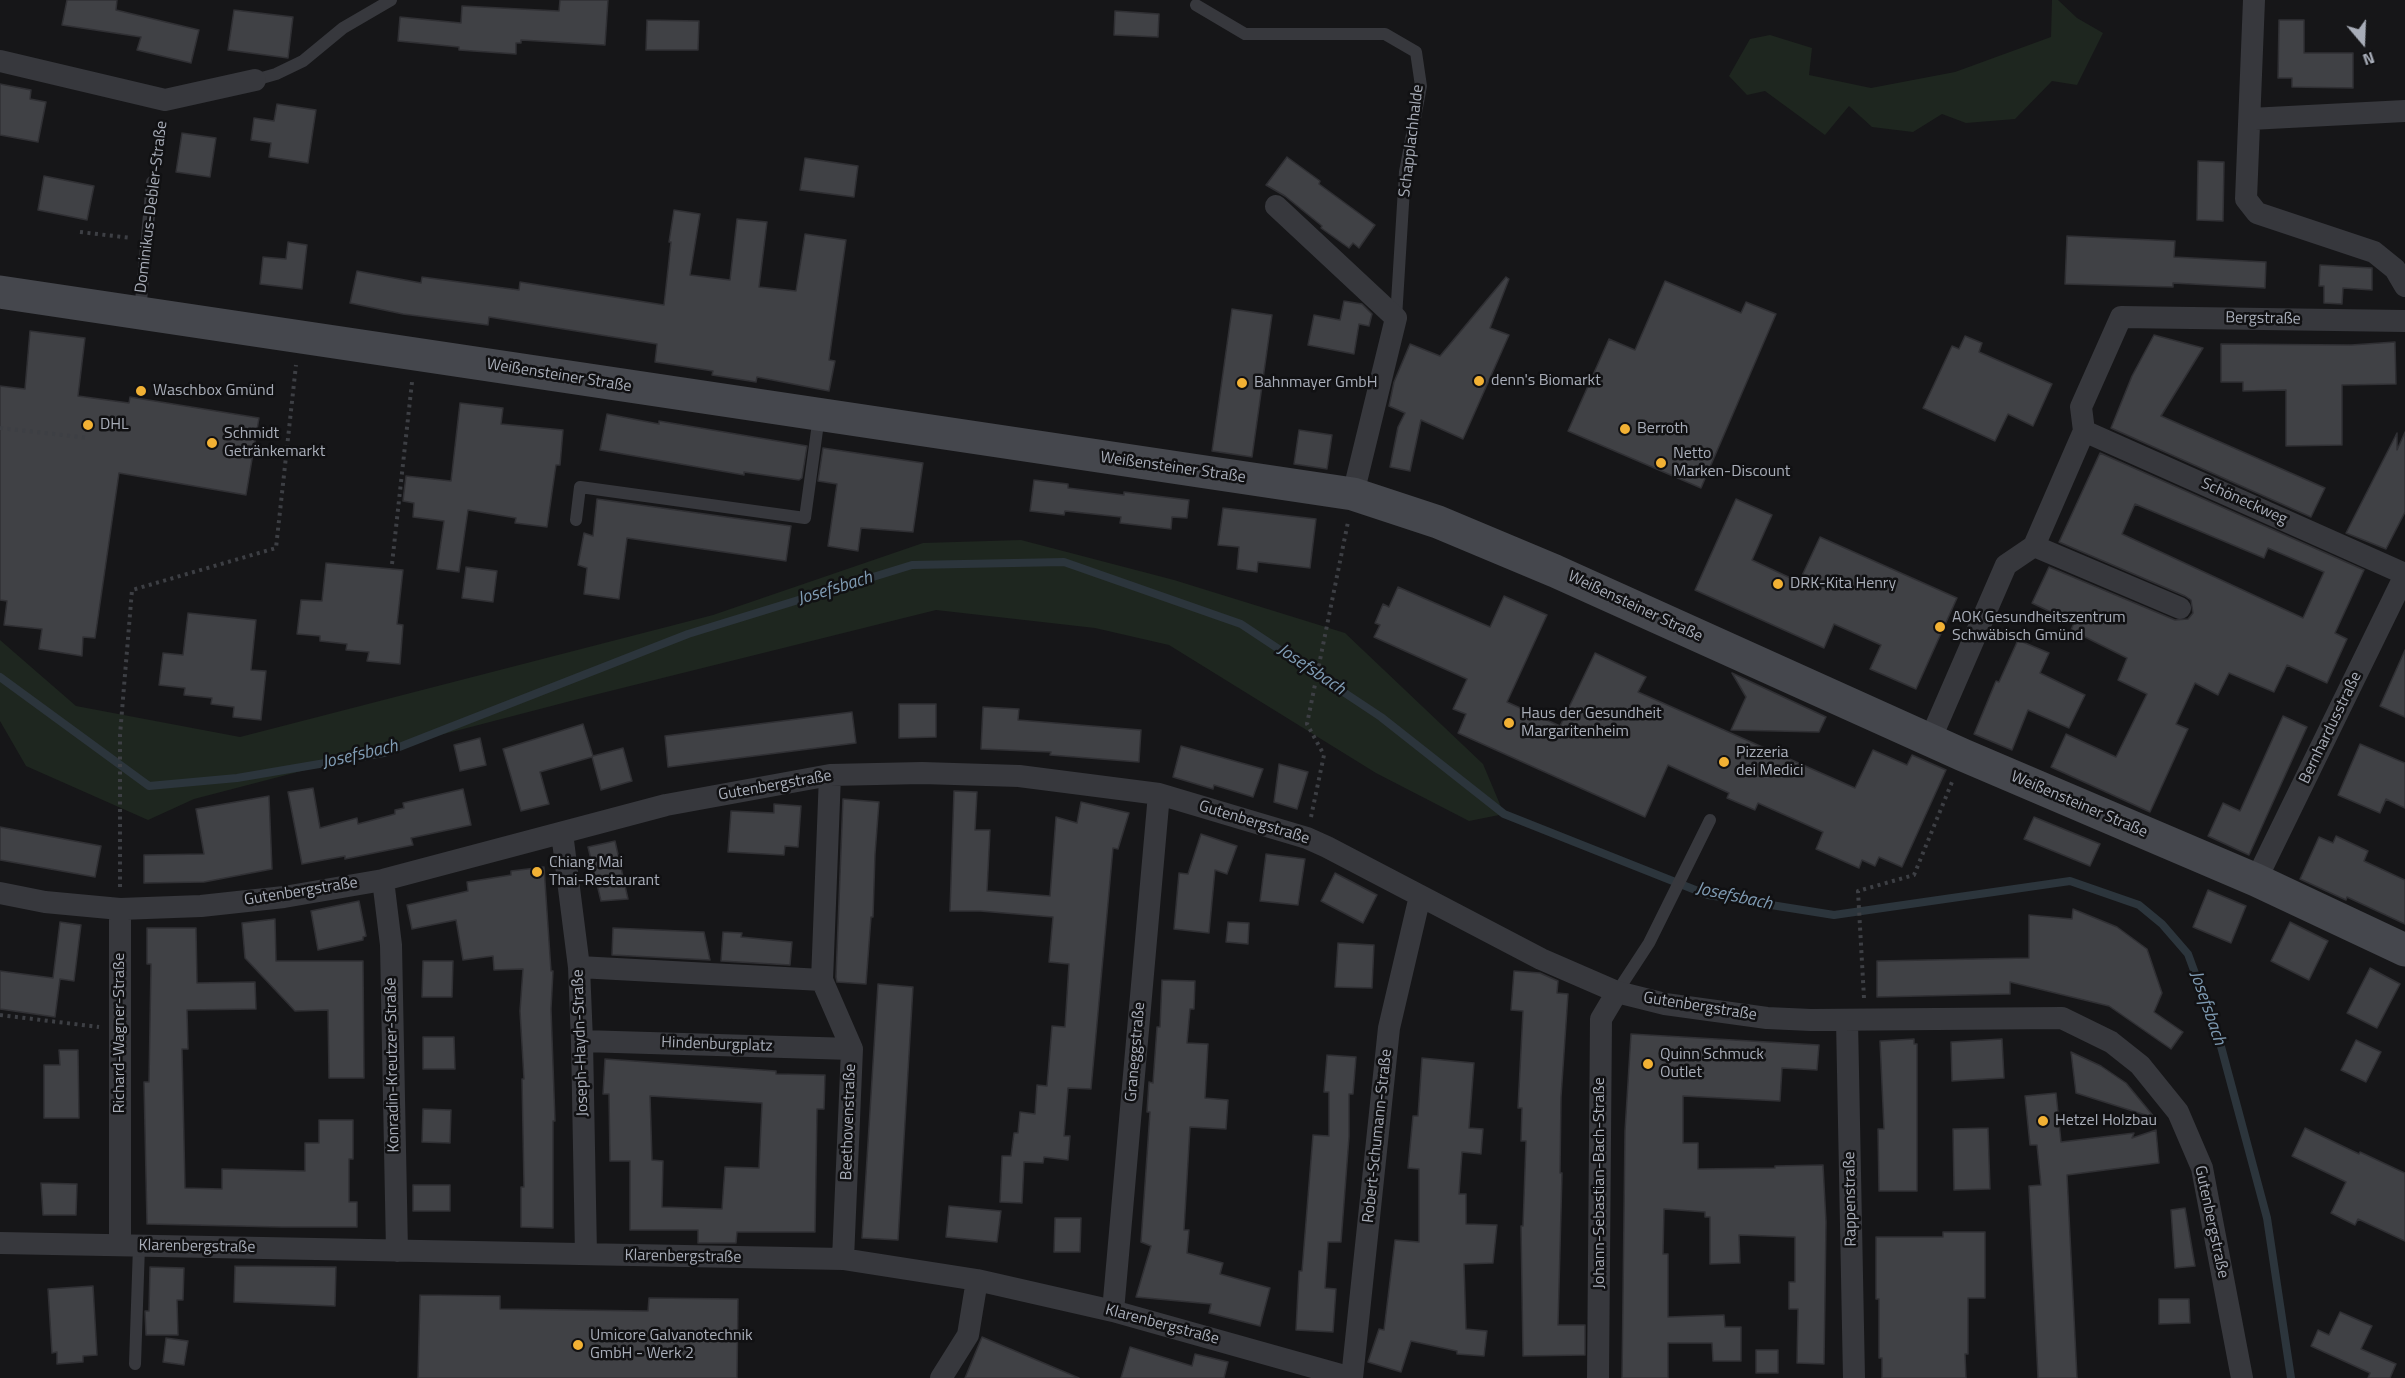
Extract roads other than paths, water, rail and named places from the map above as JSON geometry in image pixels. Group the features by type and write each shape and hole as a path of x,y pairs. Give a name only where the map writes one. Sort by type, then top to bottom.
{"main road":[{"name":"Weißensteiner Straße","path":"0,292 1353,494 1438,522 1555,571 1963,755 2256,880 2405,950"}],"street":[{"path":"2254,0 2246,199 2257,213 2374,252 2395,268 2405,286"},
{"name":"Dominikus-Debler-Straße","path":"0,61 165,100 255,80"},
{"path":"2250,119 2405,111"},
{"path":"1276,206 1396,318"},
{"name":"Bergstraße","path":"2084,431 2080,407 2121,317 2405,321"},
{"name":"Schapplachhalde","path":"1353,494 1396,318"},
{"path":"1930,740 2006,565 2034,546 2084,431"},
{"name":"Schöneckweg","path":"2084,431 2405,575"},
{"path":"2034,546 2180,608"},
{"name":"Bernhardusstraße","path":"2256,880 2405,575"},
{"name":"Gutenbergstraße","path":"0,893 45,902 120,909 201,906 264,899 383,880 666,804 830,775 922,773 1019,776 1159,794 1307,838 1541,959 1617,992 1665,1004 1767,1018 1856,1020 2062,1018 2111,1042 2140,1065 2178,1112 2202,1168 2242,1378"},
{"name":"Beethovenstraße","path":"830,775 822,980 852,1049 843,1259"},
{"name":"Graneggstraße","path":"1113,1311 1159,794"},
{"name":"Joseph-Haydn-Straße","path":"562,833 579,967 586,1254"},
{"name":"Konradin-Kreutzer-Straße","path":"383,880 391,945 397,1251"},
{"name":"Robert-Schumann-Straße","path":"1352,1378 1389,1028 1420,896"},
{"name":"Richard-Wagner-Straße","path":"120,909 120,1030 130,1246"},
{"path":"579,967 822,980"},
{"name":"Johann-Sebastian-Bach-Straße","path":"1598,1378 1601,1019 1617,992"},
{"name":"Rappenstraße","path":"1854,1378 1856,1020"},
{"name":"Hindenburgplatz","path":"582,1041 852,1049"},
{"name":"Klarenbergstraße","path":"0,1243 843,1259 977,1280 1113,1311 1352,1378"},
{"path":"941,1378 968,1335 977,1280"}],"lane":[{"path":"255,80 276,74 303,61 343,28 391,0"},
{"name":"Schapplachhalde","path":"1196,5 1245,34 1385,34 1416,52 1421,86 1405,172 1396,318"},
{"name":"Dominikus-Debler-Straße","path":"139,313 152,182"},
{"path":"576,520 580,488 805,518 819,415"},
{"path":"1617,992 1649,943 1710,820"},
{"path":"130,1246 135,1364"}],"waterway":[{"name":"Josefsbach","path":"0,677 149,786 237,778 384,753 688,634 912,565 1064,562 1241,624 1381,717 1504,814 1708,895 1834,915 2070,881 2139,905 2162,924 2188,954 2219,1039 2267,1218 2291,1378"}],"place":[{"name":"denn's Biomarkt","path":"1479,381"},
{"name":"Bahnmayer GmbH","path":"1242,383"},
{"name":"Waschbox Gmünd","path":"141,391"},
{"name":"DHL","path":"88,425"},
{"name":"Berroth","path":"1625,429"},
{"name":"Schmidt Getränkemarkt","path":"212,443"},
{"name":"Netto Marken-Discount","path":"1661,463"},
{"name":"DRK-Kita Henry","path":"1778,584"},
{"name":"AOK Gesundheitszentrum Schwäbisch Gmünd","path":"1940,627"},
{"name":"Haus der Gesundheit Margaritenheim","path":"1509,723"},
{"name":"Pizzeria dei Medici","path":"1724,762"},
{"name":"Chiang Mai Thai-Restaurant","path":"537,872"},
{"name":"Quinn Schmuck Outlet","path":"1648,1064"},
{"name":"Hetzel Holzbau","path":"2043,1121"},
{"name":"Umicore Galvanotechnik GmbH - Werk 2","path":"578,1345"}]}
